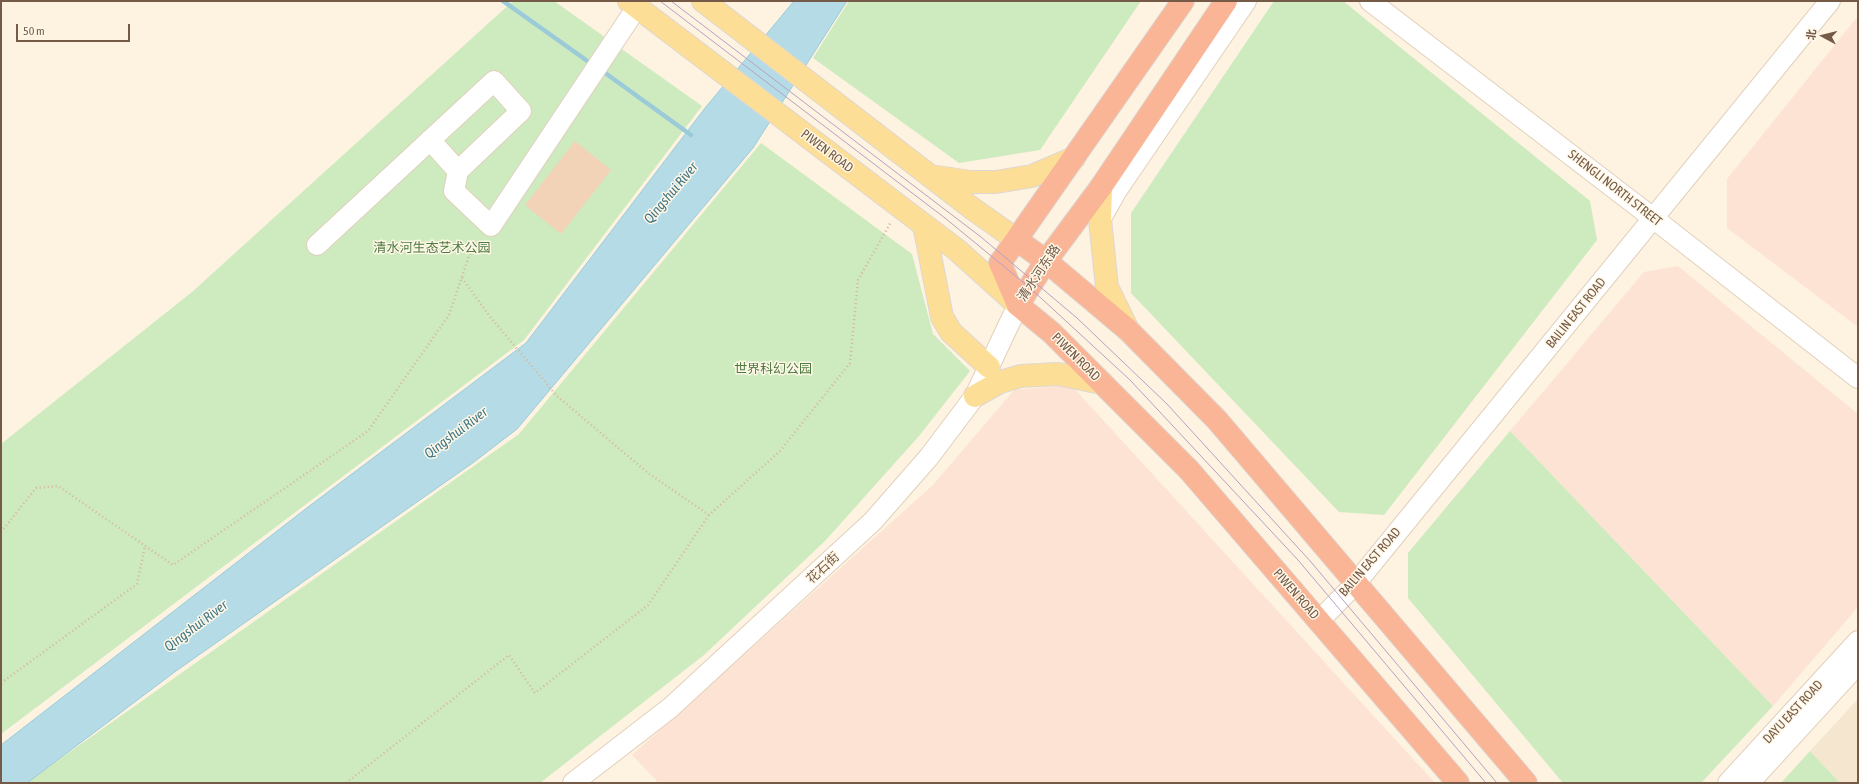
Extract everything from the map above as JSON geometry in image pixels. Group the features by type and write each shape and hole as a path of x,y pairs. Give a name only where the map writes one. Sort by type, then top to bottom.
{"highway":[{"name":"清水河东路","path":"1018,306 1000,263 1183,1"},
{"name":"清水河东路","path":"1018,306 1046,261 1101,187 1226,1"},
{"path":"1017,240 1046,261 1128,330 1217,420 1526,783"},
{"name":"PIWEN ROAD","path":"1018,306 1052,333 1189,470 1458,783"}],"main road":[{"name":"PIWEN ROAD","path":"633,4 958,250 1018,306"},
{"path":"709,6 973,209 1017,240"},
{"path":"930,176 971,182 996,182 1032,176 1074,158"},
{"path":"1101,187 1100,220 1107,287 1128,330"},
{"path":"924,224 942,317 950,332 989,367"},
{"path":"975,396 1000,382 1021,376 1058,374 1102,383"}],"street":[{"path":"1100,220 1117,190 1246,1"},
{"name":"SHENGLI NORTH STREET","path":"1370,1 1654,218 1858,378"},
{"name":"BAILIN EAST ROAD","path":"1319,621 1356,583 1830,1"},
{"path":"316,245 494,81 521,111 458,171 454,191 491,226 584,89 610,48 633,4"},
{"path":"430,140 458,171"},
{"name":"花石街","path":"574,783 670,708 873,521 929,457 975,396 1018,306"},
{"name":"DAYU EAST ROAD","path":"1728,783 1858,641"},
{"name":"DAYU EAST ROAD","path":"1749,783 1858,664"}],"path":[{"path":"346,783 509,655 535,693 648,605 709,515 780,451 850,363 858,280 900,206"},
{"path":"1,532 36,488 58,486 173,565 368,430 449,315 469,256 491,226"},
{"path":"462,278 491,318 557,396 648,473 709,515"},
{"path":"1,683 137,584 145,546"}],"shaded area":[{"path":"1858,16 1858,327 1727,228 1727,179"},
{"path":"1678,266 1858,414 1858,607 1773,706 1510,431 1644,272"},
{"path":"1071,385 1435,783 654,783 657,781 632,755 933,485 1014,390"},
{"path":"1858,699 1858,783 1840,783 1810,751"}],"green space":[{"name":"清水河生态艺术公园","path":"513,1 554,1 702,106 524,340 1,734 1,444 192,292"},
{"path":"849,1 1141,1 1040,150 959,163 813,58"},
{"path":"1274,1 1343,1 1590,201 1597,240 1384,515 1339,512 1131,293 1131,213"},
{"name":"世界科幻公园","path":"761,143 912,254 933,334 970,371 919,436 825,541 704,655 540,783 26,783 519,434"},
{"path":"1510,431 1773,706 1701,783 1563,783 1408,598 1408,553"},
{"path":"1810,751 1840,783 1781,783"}],"water":[{"name":"Qingshui River","path":"794,1 847,1 753,148 517,429 474,462 176,671 27,783 1,783 1,745 308,507 526,343 705,108"}],"building":[{"path":"575,141 611,170 561,234 525,205"}],"waterway":[{"path":"503,1 593,65"},
{"path":"601,70 691,135"}],"tram line":[{"path":"660,1 945,218 1029,287 1130,380 1298,560 1486,783"},
{"path":"671,1 981,237 1077,318 1167,404 1311,562 1497,783"}]}
